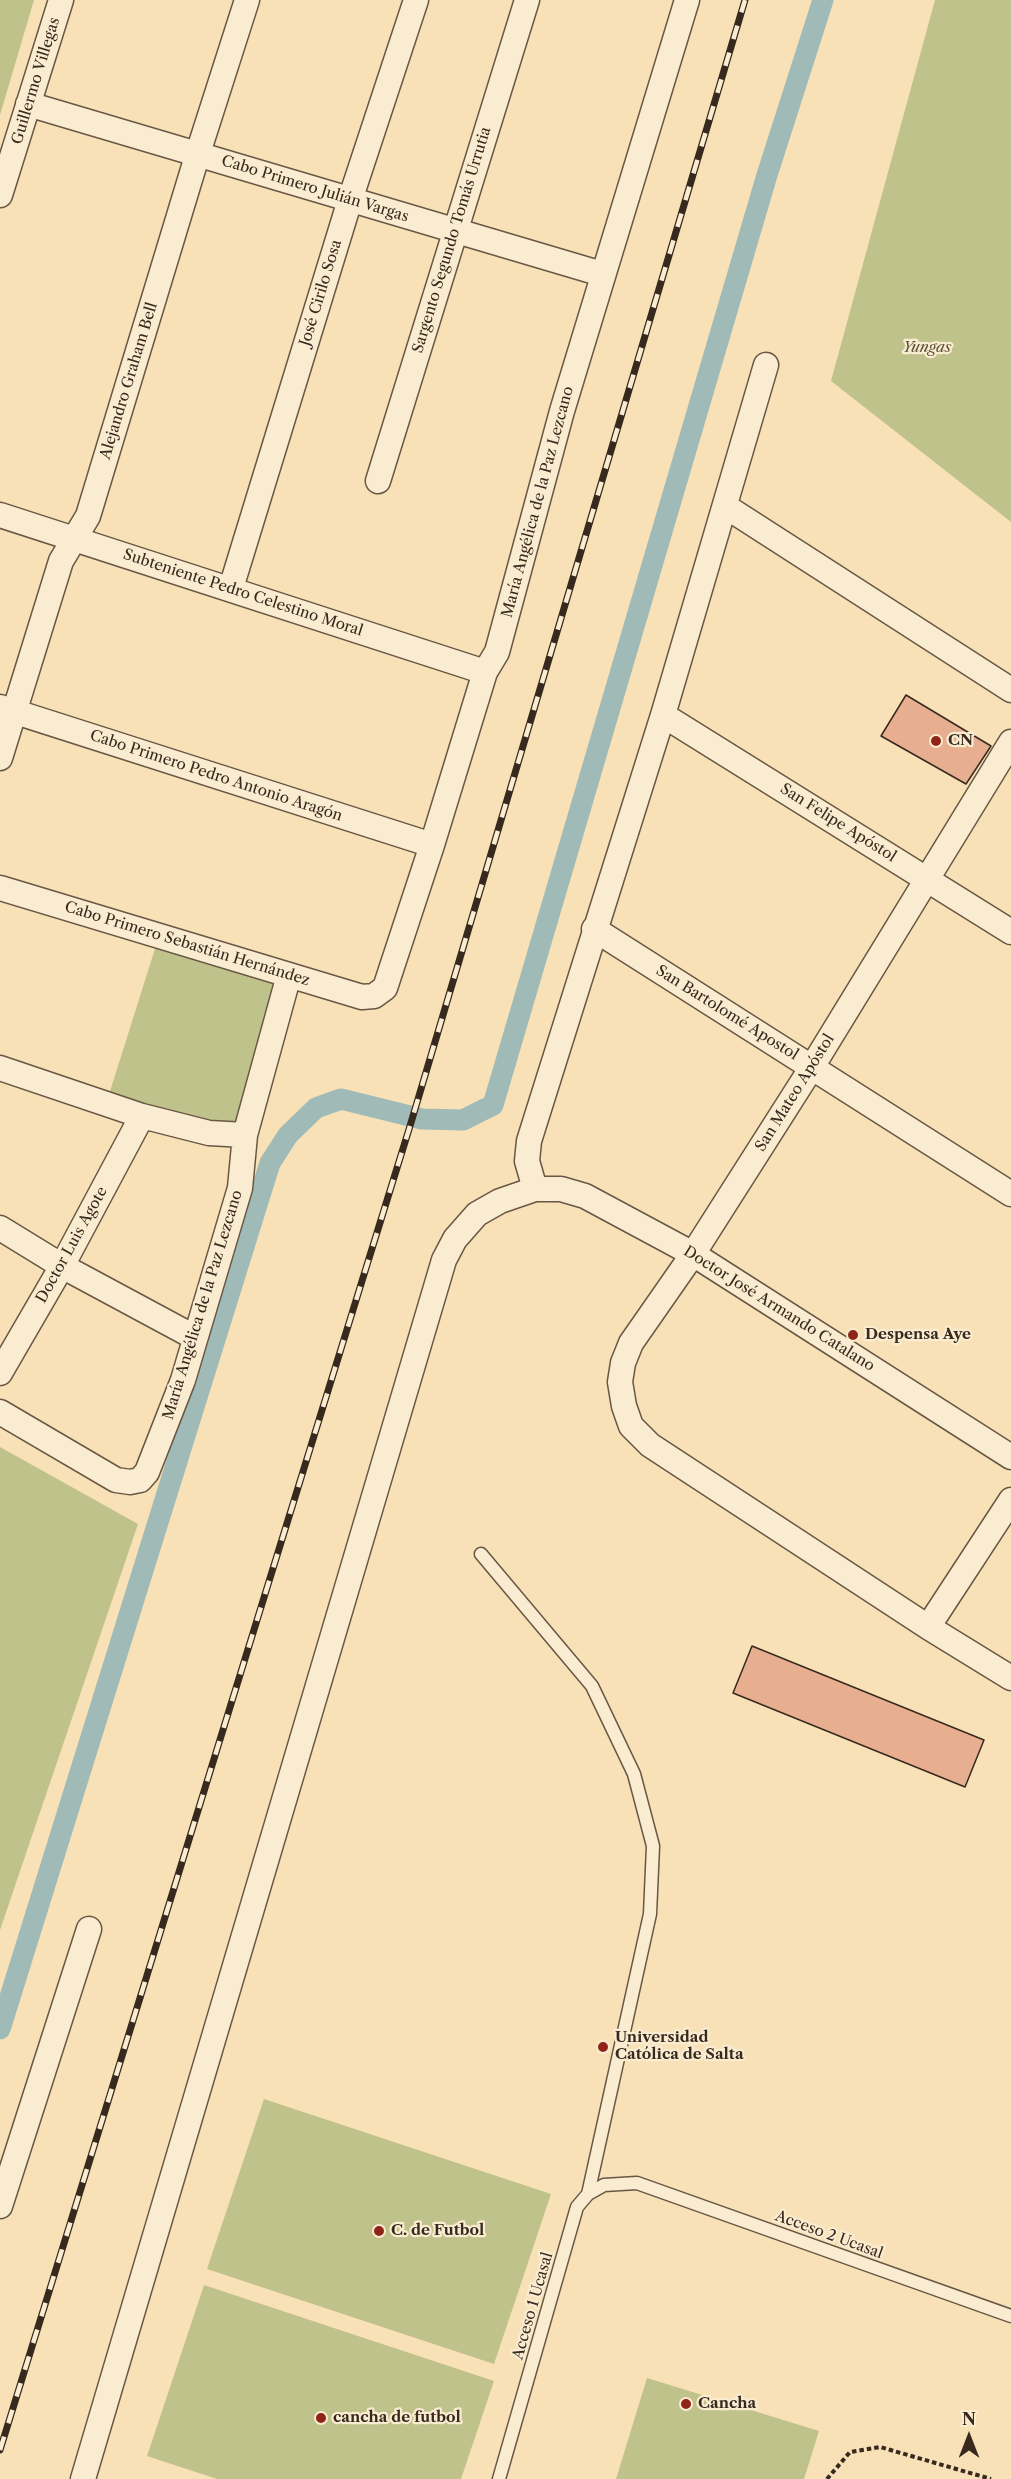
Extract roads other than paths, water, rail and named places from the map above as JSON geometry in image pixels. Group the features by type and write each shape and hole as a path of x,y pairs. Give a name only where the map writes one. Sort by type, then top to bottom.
{"street":[{"name":"Guillermo Villegas","path":"0,195 61,0"},
{"name":"Alejandro Graham Bell","path":"0,758 7,709 61,561 88,516 247,0"},
{"name":"José Cirilo Sosa","path":"231,588 350,200 416,0"},
{"name":"Sargento Segundo Tomás Urrutia","path":"378,481 527,0"},
{"name":"María Angélica de la Paz Lezcano","path":"374,996 385,988 485,672 497,652 561,411 687,0"},
{"name":"Cabo Primero Julián Vargas","path":"28,104 602,274"},
{"path":"83,2479 444,1260 454,1239 477,1214 500,1202 535,1189 528,1161 529,1141 594,928 663,715 766,365"},
{"path":"725,506 1011,690"},
{"name":"Subteniente Pedro Celestino Moral","path":"0,515 485,672"},
{"name":"Cabo Primero Pedro Antonio Aragón","path":"7,709 432,845"},
{"name":"San Felipe Apóstol","path":"663,715 1011,932"},
{"name":"San Mateo Apóstol","path":"1011,742 812,1066 693,1254 631,1343 623,1363 620,1382 624,1406 631,1426 650,1445 928,1627 1011,1678"},
{"name":"Cabo Primero Sebastián Hernández","path":"0,888 362,997 374,996"},
{"name":"San Bartolomé Apostol","path":"594,928 1011,1194"},
{"name":"María Angélica de la Paz Lezcano","path":"0,1412 116,1480 130,1482 140,1480 154,1457 183,1380 240,1188 245,1135 289,975"},
{"path":"0,1068 142,1116 209,1133 245,1135"},
{"name":"Doctor Luis Agote","path":"0,1373 62,1266 142,1116"},
{"name":"Doctor José Armando Catalano","path":"535,1189 561,1189 585,1196 693,1254 1011,1457"},
{"path":"0,1228 62,1266 194,1337"},
{"path":"928,1627 1011,1500"},
{"path":"0,2206 89,1929"}],"lane":[{"name":"Acceso 1 Ucasal","path":"481,1554 592,1686 634,1774 654,1846 650,1914 588,2194 578,2207 499,2479"},
{"name":"Acceso 2 Ucasal","path":"588,2194 604,2185 637,2183 1011,2316"}],"waterway":[{"path":"0,2029 270,1163 288,1135 316,1108 341,1099 422,1119 463,1120 493,1105 767,175 823,0"}],"railway":[{"path":"0,2450 410,1126 745,0"}],"place":[{"name":"CN","path":"936,741"},
{"name":"Despensa Aye","path":"853,1335"},
{"name":"Universidad Católica de Salta","path":"603,2047"},
{"name":"C. de Futbol","path":"379,2231"},
{"name":"Cancha","path":"686,2404"},
{"name":"cancha de futbol","path":"321,2418"}],"park label":[{"name":"Yungas","path":"927,348"}]}
